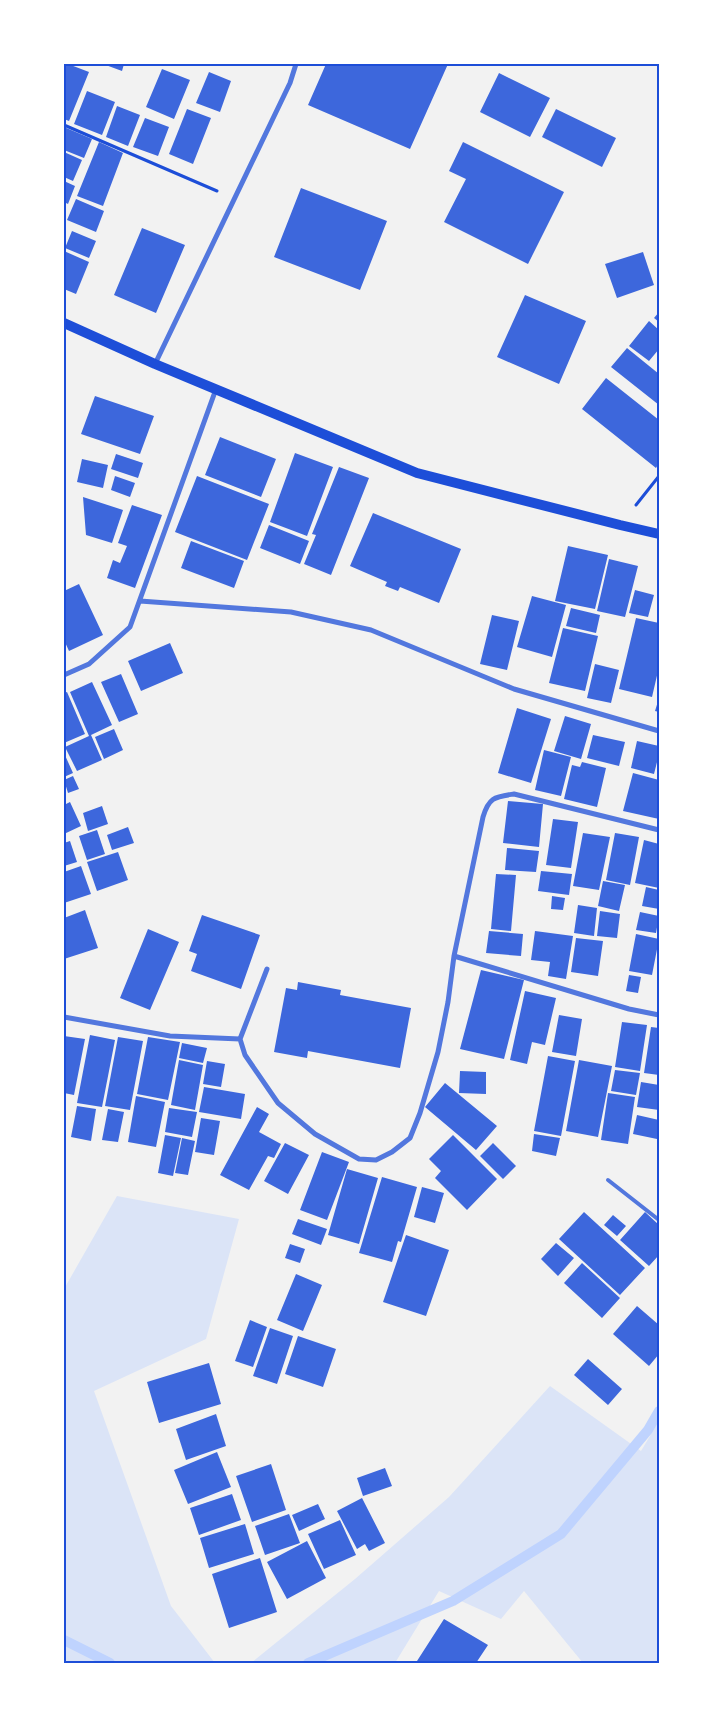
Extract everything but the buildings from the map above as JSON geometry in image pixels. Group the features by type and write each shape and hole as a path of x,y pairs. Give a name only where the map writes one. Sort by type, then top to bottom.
{"main road":[{"path":"64,323 155,364 417,473 659,534"}],"street":[{"path":"155,364 290,83 296,64"},
{"path":"64,675 89,664 130,627 216,388"},
{"path":"140,601 291,612 372,630 514,689 659,731"},
{"path":"266,969 240,1039 246,1056 278,1103 314,1134 359,1159 376,1160 392,1152 410,1138 420,1113 438,1052 448,1002 454,956 487,804 498,797 514,794 659,830"},
{"path":"454,956 629,1009 659,1015"},
{"path":"64,1017 170,1036 240,1039"}],"lane":[{"path":"608,1180 659,1220"}],"path":[{"path":"64,126 235,198"},
{"path":"620,525 659,476"}],"shaded area":[{"path":"117,1196 239,1219 206,1339 94,1391 171,1606 215,1663 64,1663 64,1289"},
{"path":"550,1386 641,1451 659,1421 659,1663 583,1663 524,1591 501,1619 439,1591 395,1663 251,1663 355,1579 449,1497"}],"waterway":[{"path":"308,1663 453,1601 561,1534 648,1430 659,1411"},
{"path":"64,1640 110,1663"}]}
